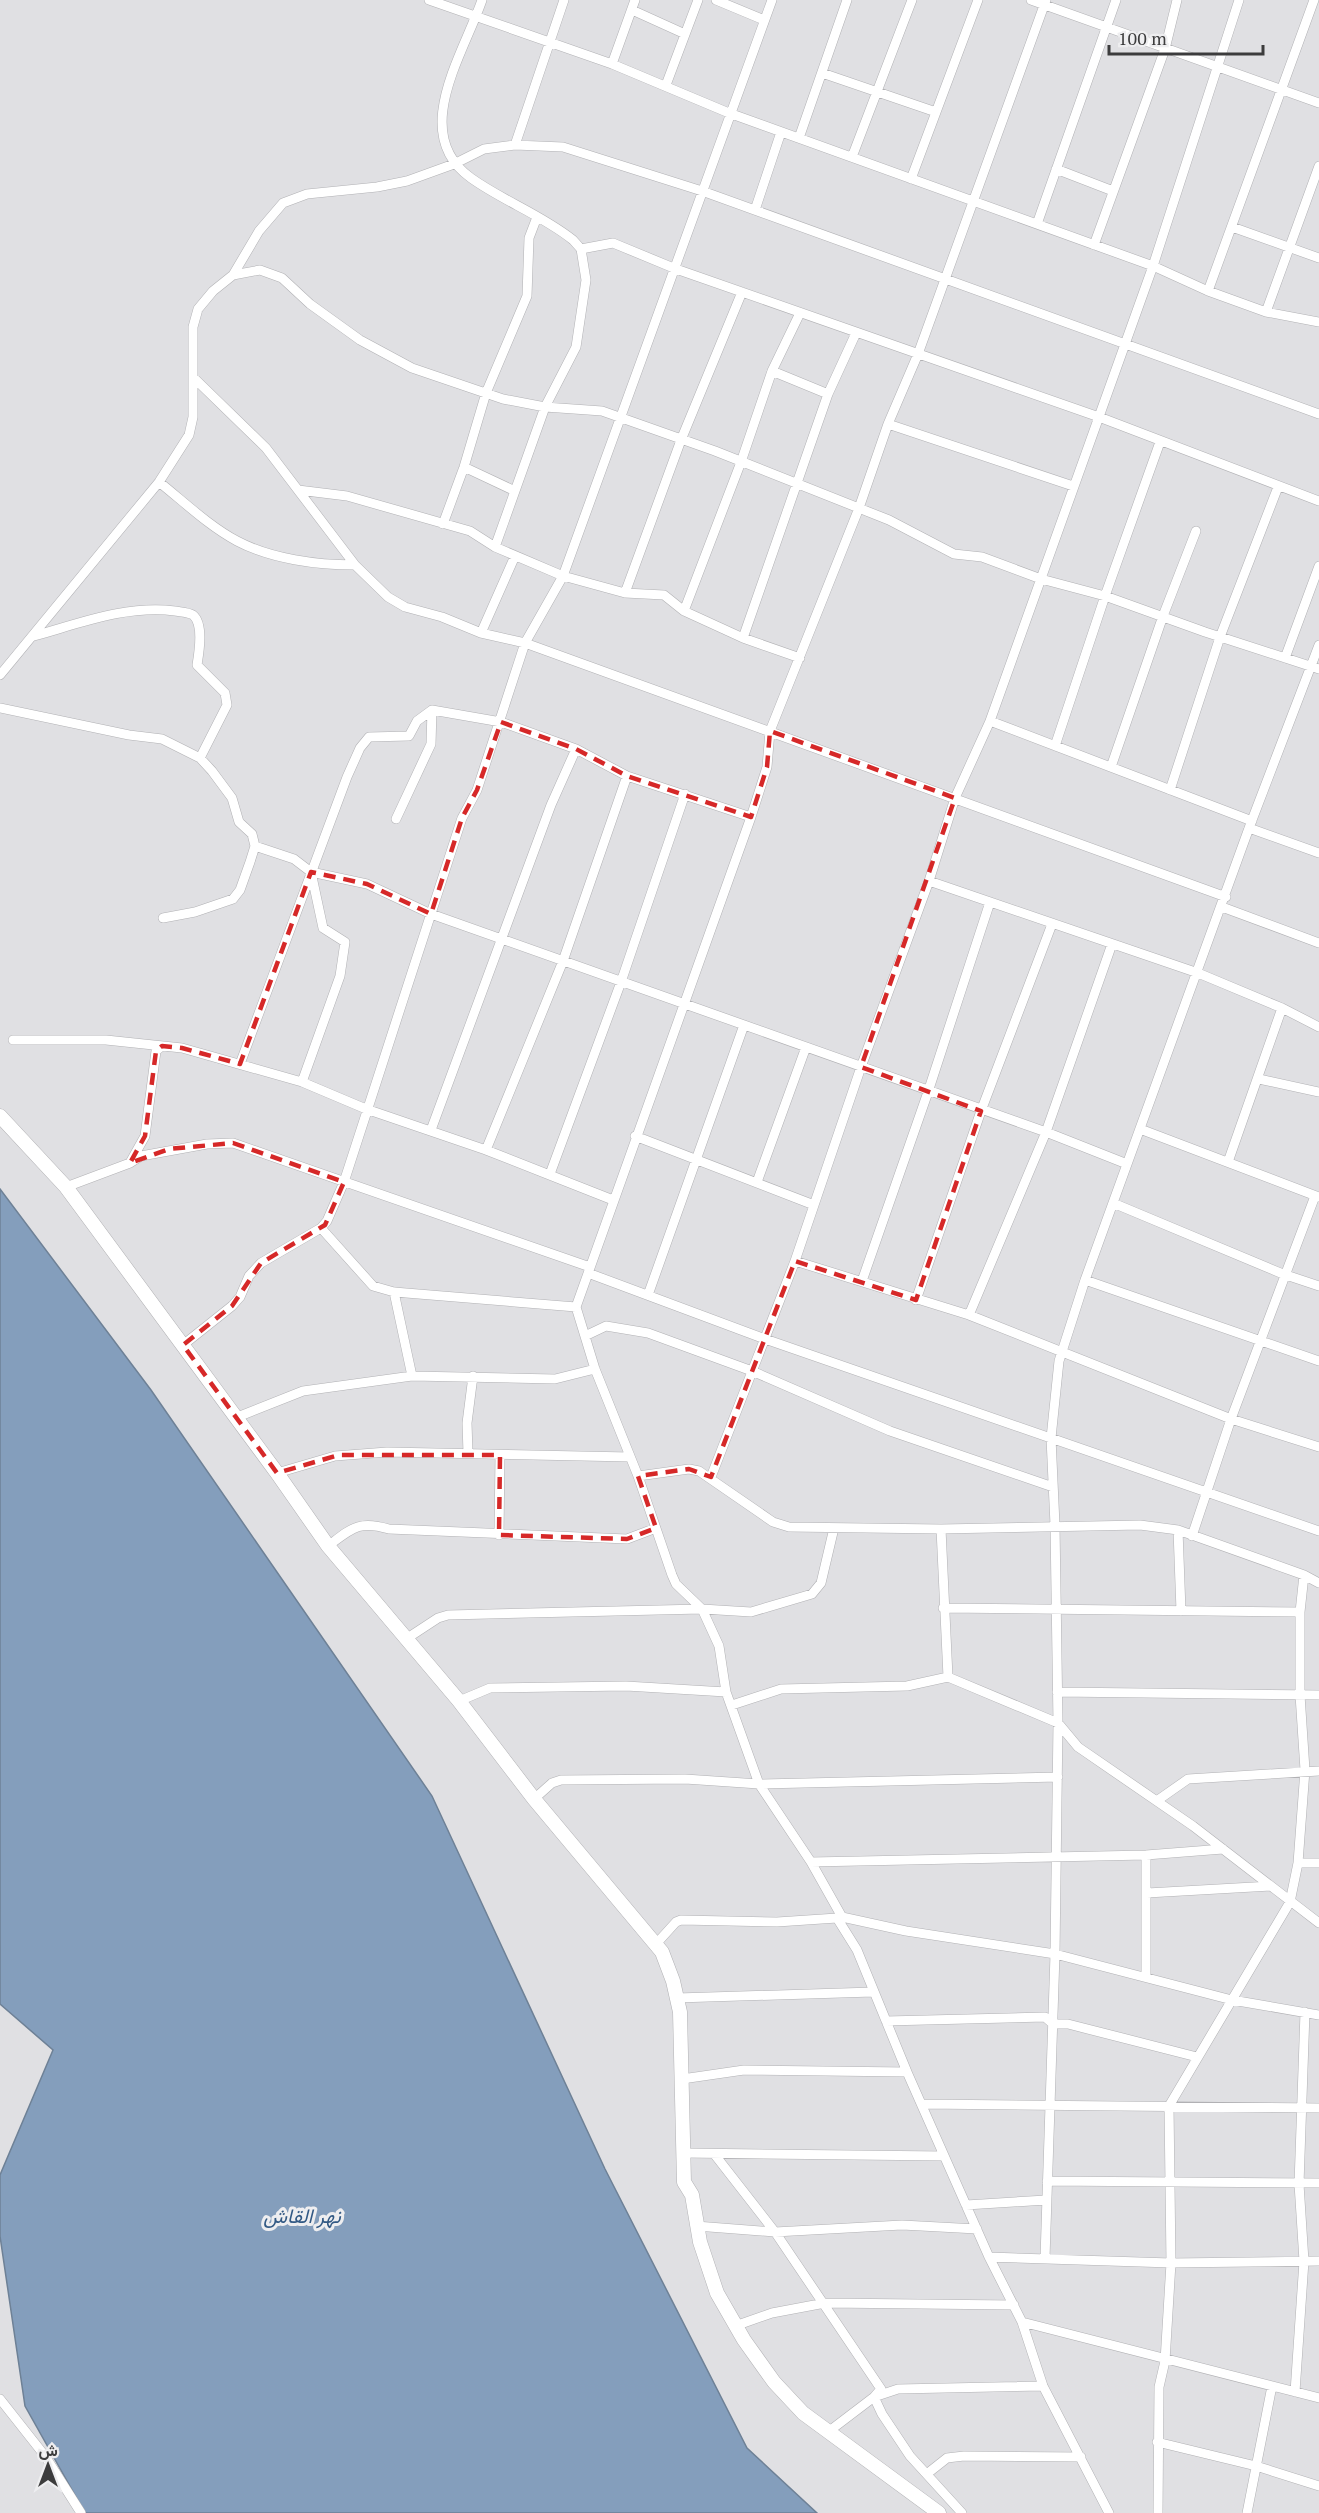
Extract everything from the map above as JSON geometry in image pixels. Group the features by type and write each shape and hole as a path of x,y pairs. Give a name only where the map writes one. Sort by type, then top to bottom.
{"main road":[{"path":"0,1116 66,1187 278,1473 328,1546 459,1701 534,1799 632,1920 656,1944 668,1965 677,1998 681,2029 684,2182 692,2195 696,2226 717,2293 735,2326 795,2406 939,2513"}],"street":[{"path":"429,0 612,64 729,113 1153,266 1208,291 1266,312 1319,322"},
{"path":"482,0 441,113 444,149 454,164 471,179 564,233 581,249 586,280 582,324 576,347 545,407 495,547"},
{"path":"515,145 564,0"},
{"path":"612,64 635,0"},
{"path":"666,86 698,0"},
{"path":"716,0 764,20"},
{"path":"183,1345 232,1306 240,1297 249,1276 261,1263 321,1228 327,1221 344,1182 462,818 477,790 525,643 563,576 676,269 729,113 771,0"},
{"path":"799,138 847,0"},
{"path":"852,157 912,0"},
{"path":"911,179 978,0"},
{"path":"1031,0 1045,2 1107,28 1319,104"},
{"path":"1036,224 1116,0"},
{"path":"1094,245 1165,49 1177,0"},
{"path":"711,1477 795,1261 861,1067 929,881 955,798 990,721 1153,266 1239,0"},
{"path":"1208,291 1314,0"},
{"path":"1045,2 918,354 888,424 859,508 770,731 767,766 751,817 635,1136 576,1307 595,1369 638,1476 676,1584 702,1609 719,1646 726,1692 759,1784 811,1862 857,1950 944,2156 989,2257 1022,2322 1043,2386 1109,2513"},
{"path":"632,10 685,34"},
{"path":"822,72 936,112"},
{"path":"755,210 781,132"},
{"path":"0,675 159,482 189,435 194,417 194,327 198,309 213,291 233,275 250,245 283,204 307,194 377,187 407,181 454,164 484,149 515,145 574,148 702,191 1319,414"},
{"path":"1266,312 1319,166"},
{"path":"1056,169 1113,191"},
{"path":"443,524 464,467 486,393 527,296 528,238 537,217"},
{"path":"1232,227 1319,258"},
{"path":"581,249 613,243 676,269 1099,417 1319,501"},
{"path":"233,275 260,270 282,278 310,304 360,340 412,368 486,393 545,407 602,411 859,508 914,532 954,554 982,557 1041,579 1105,596 1315,668"},
{"path":"625,593 681,440 742,292"},
{"path":"684,611 741,462 772,371 800,313"},
{"path":"743,638 828,394 856,333"},
{"path":"772,371 828,394"},
{"path":"194,378 266,448 355,565 388,597 405,607 442,617 481,633 525,643 1226,897"},
{"path":"888,424 1073,486"},
{"path":"1055,746 1160,442"},
{"path":"464,467 515,491"},
{"path":"159,482 227,535 253,548 315,562 355,565"},
{"path":"1170,790 1220,637 1278,487"},
{"path":"298,490 347,496 470,531 495,547 563,576 625,593 664,595 684,611 743,638 800,658"},
{"path":"1111,767 1163,616 1196,531"},
{"path":"481,633 515,556"},
{"path":"1285,658 1319,566"},
{"path":"34,636 136,609 193,615 196,619 200,648 197,665 225,693 227,705 200,758"},
{"path":"1045,2258 1058,1777 1057,1609 1051,1438 1062,1352 1085,1280 1226,897 1250,825 1315,668 1319,645"},
{"path":"0,708 129,735 162,739 200,758 232,798 239,822 252,834 255,846 240,890 233,899 195,912 163,918"},
{"path":"396,819 431,744 432,710"},
{"path":"240,1064 347,777 364,742 369,737 409,736 417,721 432,710 501,722 576,749 627,776 751,817"},
{"path":"990,721 1170,790 1319,853"},
{"path":"431,1130 551,805 576,749"},
{"path":"486,1150 563,961 627,776"},
{"path":"550,1174 621,982 685,794"},
{"path":"255,846 294,859 311,872 367,884 431,914 981,1111 1046,1132 1127,1164"},
{"path":"302,1082 340,976 345,942 323,928 311,872"},
{"path":"929,881 1198,973 1282,1008 1319,1027"},
{"path":"862,1281 928,1092 990,902"},
{"path":"1222,907 1319,943"},
{"path":"916,1300 981,1111 1052,924"},
{"path":"969,1315 1046,1132 1112,944"},
{"path":"1228,1162 1282,1008"},
{"path":"648,1295 744,1025"},
{"path":"13,1040 106,1040 182,1048 302,1082 366,1109 486,1150 613,1200"},
{"path":"130,1163 145,1136 156,1051 162,1046"},
{"path":"757,1182 806,1047"},
{"path":"1259,1079 1319,1092"},
{"path":"1140,1129 1317,1196 1283,1274 1205,1492 1192,1536"},
{"path":"635,1136 814,1205"},
{"path":"66,1187 130,1163 141,1156 170,1149 233,1143 589,1270 765,1339 1319,1531"},
{"path":"1113,1203 1283,1274 1319,1286"},
{"path":"321,1228 373,1286 394,1292 576,1307"},
{"path":"795,1261 969,1315 1231,1419 1319,1447"},
{"path":"1085,1280 1319,1361"},
{"path":"394,1292 412,1376"},
{"path":"585,1336 606,1326 648,1333 752,1371 890,1431 1053,1487"},
{"path":"235,1418 303,1391 412,1376 555,1379 595,1369"},
{"path":"468,1454 467,1423 473,1376"},
{"path":"278,1473 339,1455 387,1452 630,1457"},
{"path":"499,1535 500,1455"},
{"path":"638,1476 689,1469 711,1477 782,1526 941,1528 1140,1525 1178,1530 1304,1575 1319,1583"},
{"path":"328,1546 354,1526 372,1524 389,1529 627,1539 656,1528"},
{"path":"406,1639 438,1617 448,1615 702,1609 751,1612 812,1594 821,1583 834,1528"},
{"path":"941,1528 948,1677"},
{"path":"1178,1530 1181,1611"},
{"path":"1158,2513 1159,2387 1165,2361 1171,2263 1169,2106 1290,1902 1299,1863 1305,1770 1300,1695 1300,1612 1304,1575"},
{"path":"943,1608 1300,1612"},
{"path":"732,1705 781,1689 907,1686 948,1677 1058,1723 1078,1747 1158,1800 1319,1923"},
{"path":"459,1701 490,1688 626,1686 726,1692"},
{"path":"1057,1692 1319,1695"},
{"path":"1158,1800 1188,1779 1305,1770 1319,1771"},
{"path":"534,1799 552,1783 561,1780 686,1779 759,1784 1058,1777"},
{"path":"811,1862 1146,1855 1223,1849"},
{"path":"1146,1855 1146,1976"},
{"path":"1299,1863 1319,1863"},
{"path":"1147,1893 1271,1886"},
{"path":"656,1944 679,1921 777,1922 839,1917 906,1931 1055,1954 1232,2000 1319,2015"},
{"path":"677,1998 873,1992"},
{"path":"1295,2392 1304,2261 1299,2184 1305,2012"},
{"path":"886,2021 1045,2017 1053,2024 1068,2024 1197,2057"},
{"path":"682,2079 744,2070 907,2072"},
{"path":"923,2104 1319,2108"},
{"path":"684,2153 944,2156"},
{"path":"715,2154 775,2232 881,2389 874,2397 828,2432"},
{"path":"1047,2181 1319,2183"},
{"path":"966,2205 1046,2200"},
{"path":"696,2226 775,2232 902,2225 977,2229"},
{"path":"989,2257 1171,2263 1319,2261"},
{"path":"735,2326 772,2313 825,2303 1014,2305"},
{"path":"1022,2322 1165,2361 1319,2398"},
{"path":"874,2397 912,2388 1043,2386"},
{"path":"1247,2513 1272,2386"},
{"path":"874,2397 897,2438 962,2513"},
{"path":"0,2399 45,2456 81,2513"},
{"path":"1157,2442 1256,2466 1319,2486"},
{"path":"928,2473 947,2458 964,2456 1081,2457"}],"highlighted area":[{"path":"501,722 576,749 627,776 751,817 767,767 770,731 955,798 861,1067 981,1111 916,1300 795,1261 711,1477 689,1469 638,1476 656,1528 627,1539 499,1535 500,1455 339,1455 277,1473 183,1345 232,1306 261,1263 325,1225 344,1182 233,1143 169,1149 130,1163 145,1136 156,1051 162,1046 182,1048 240,1064 311,872 367,884 431,914 462,818 477,790"}],"water":[{"name":"نهر القاش","path":"0,1189 151,1390 432,1796 605,2169 747,2448 817,2513 85,2513 25,2406 0,2236 0,2175 53,2050 0,2004"}]}
